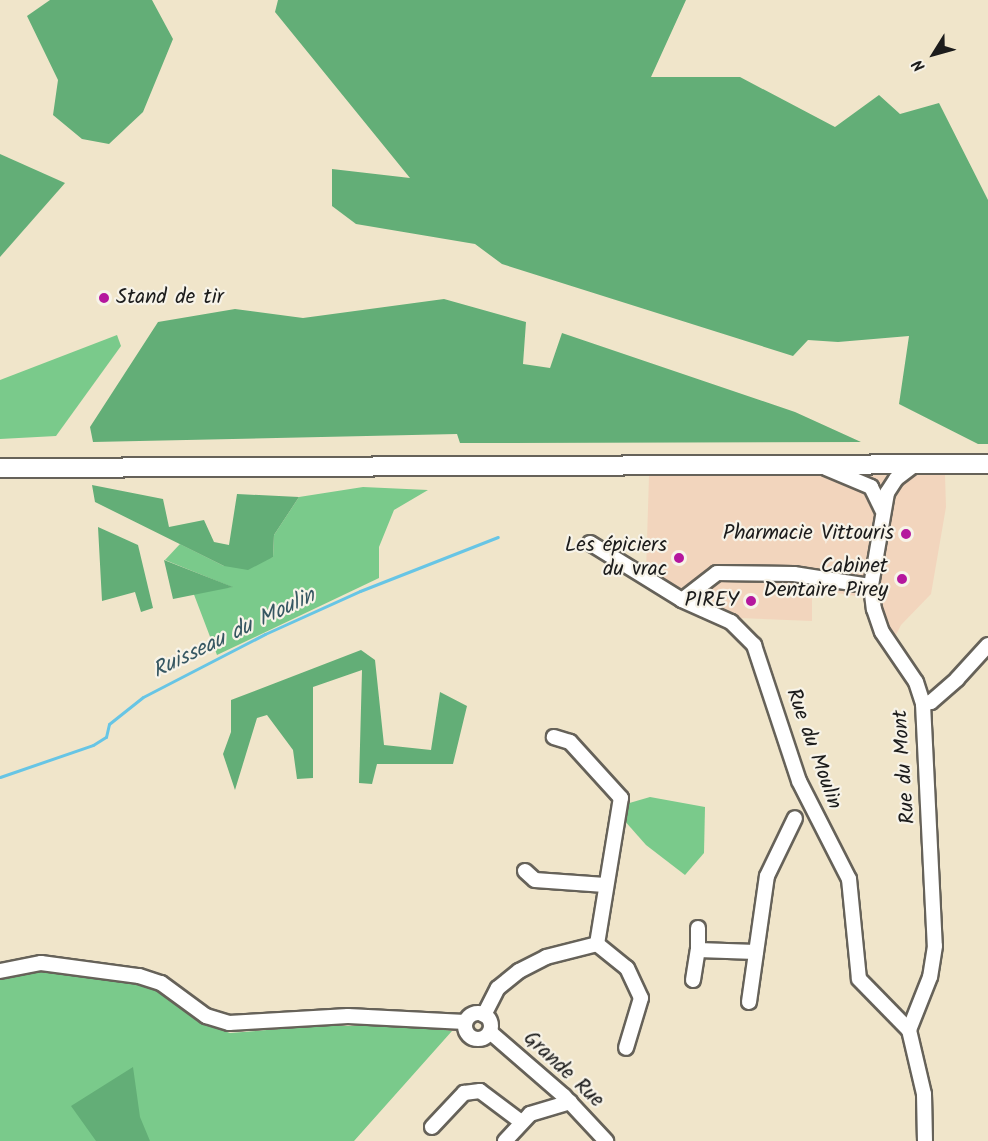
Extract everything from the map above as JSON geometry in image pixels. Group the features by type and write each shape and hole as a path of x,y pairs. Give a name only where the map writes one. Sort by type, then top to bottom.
{"main road":[{"path":"0,468 988,464"}],"street":[{"path":"818,465 866,484 882,507"},
{"path":"882,507 884,482 894,465"},
{"path":"882,507 890,487 913,466"},
{"name":"Rue du Mont","path":"882,507 871,586 874,609 882,632 916,682 923,704 935,946 930,977 909,1030"},
{"name":"Rue du Moulin","path":"590,543 682,600 730,622 754,645 799,782 849,879 859,979 909,1030"},
{"path":"682,600 717,573 794,574 871,586"},
{"path":"923,704 931,702 957,679 988,645"},
{"path":"554,737 570,742 621,798 597,944"},
{"path":"749,1002 767,876 795,818"},
{"path":"525,871 535,880 605,885"},
{"path":"693,980 698,950 698,928"},
{"path":"484,1015 498,988 519,972 546,957 597,944"},
{"path":"597,944 627,968 641,998 626,1048"},
{"path":"698,950 756,952"},
{"path":"0,971 41,963 139,976 161,983 207,1016 229,1023 348,1016 465,1022"},
{"path":"473,1014 484,1015 490,1020 489,1032 475,1039 465,1030 465,1022 473,1014"},
{"path":"909,1030 924,1094 925,1141"},
{"name":"Grande Rue","path":"489,1032 570,1102 606,1141"},
{"path":"432,1127 464,1093 480,1091 520,1121"},
{"path":"505,1141 520,1121 570,1102"}],"shaded area":[{"path":"945,475 946,507 931,594 901,625 887,652 862,597 812,589 812,621 739,618 704,605 646,572 649,476"}],"green space":[{"path":"50,0 152,0 173,39 143,112 109,144 82,139 53,115 58,80 27,16"},
{"path":"278,0 686,0 651,77 740,77 835,127 879,95 900,114 939,103 988,200 988,444 978,444 899,404 909,336 838,342 808,340 793,356 502,264 475,244 356,224 332,206 332,169 410,178 275,12"},
{"path":"0,154 65,183 0,257"},
{"path":"444,299 526,322 523,364 550,368 562,333 795,412 861,442 460,443 457,434 93,442 90,427 158,322 235,309 303,318"},
{"path":"117,335 121,346 56,436 0,439 0,380"},
{"path":"92,485 163,499 169,527 204,520 214,542 229,545 237,494 299,497 274,535 273,557 248,570 224,566 95,502"},
{"path":"363,487 428,490 394,510 379,547 379,578 217,655 193,592 232,587 165,560 180,544 224,566 273,557 274,535 299,497"},
{"path":"98,527 138,545 153,608 141,612 135,592 102,601"},
{"path":"164,560 233,587 173,599"},
{"path":"361,650 375,660 384,745 431,750 440,692 467,706 453,764 377,764 372,784 359,783 362,670 313,687 313,778 297,779 293,750 267,715 257,718 235,790 223,754 231,732 231,700"},
{"path":"650,797 705,807 704,853 685,875 646,845 623,819 626,804"},
{"path":"44,969 126,977 164,989 201,1023 230,1033 318,1026 418,1026 452,1031 354,1141 0,1141 0,977"},
{"path":"133,1067 140,1117 150,1141 96,1141 71,1106"}],"waterway":[{"name":"Ruisseau du Moulin","path":"0,777 93,745 106,737 109,724 143,697 265,634 360,591 498,537"}],"place":[{"name":"Stand de tir","path":"104,298"},
{"name":"Pharmacie Vittouris","path":"906,534"},
{"name":"Les épiciers du vrac","path":"679,558"},
{"name":"Cabinet Dentaire Pirey","path":"902,579"},
{"name":"PIREY","path":"751,601"}]}
